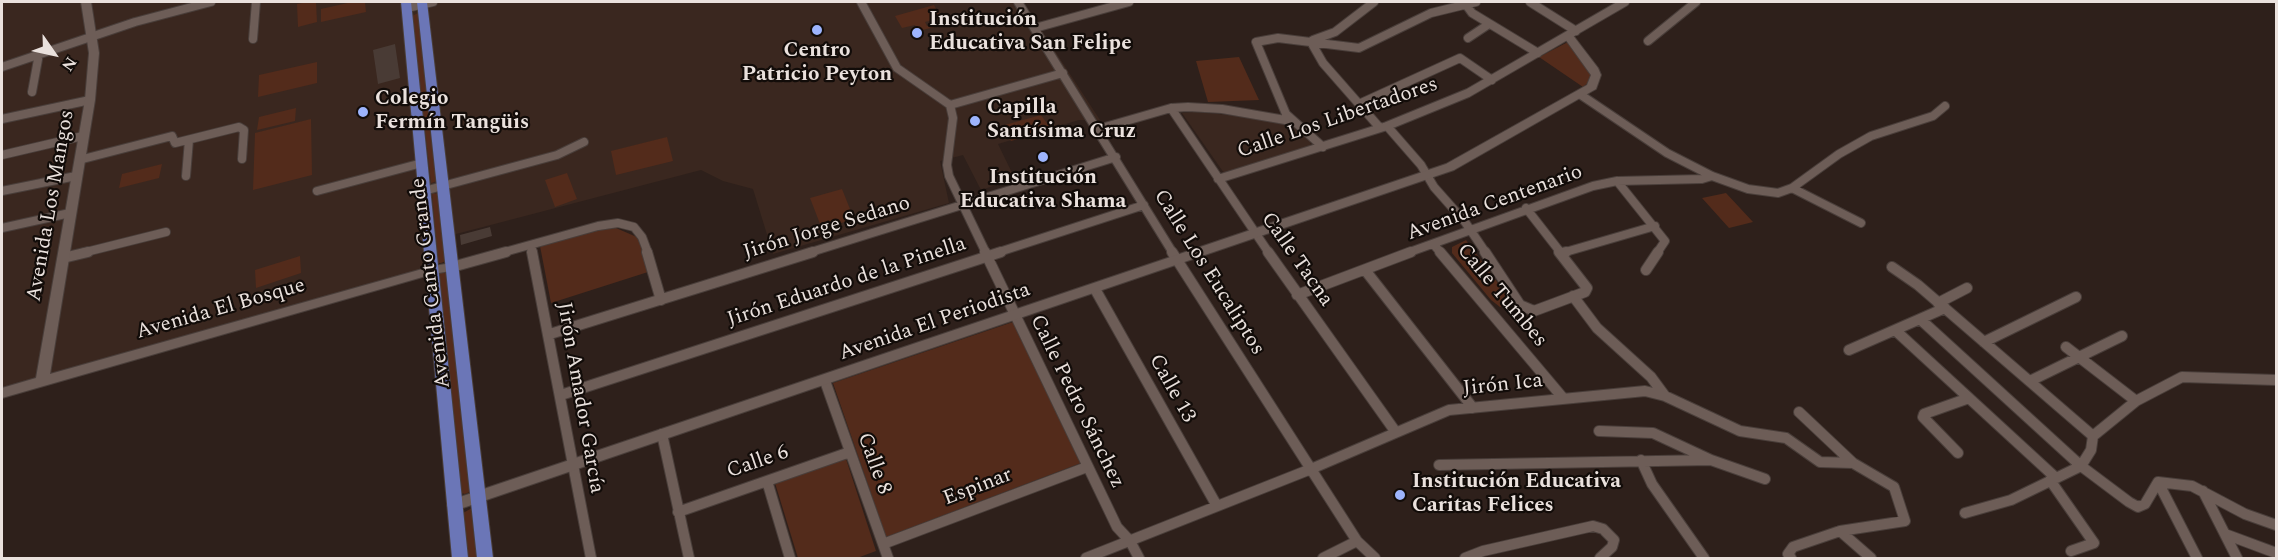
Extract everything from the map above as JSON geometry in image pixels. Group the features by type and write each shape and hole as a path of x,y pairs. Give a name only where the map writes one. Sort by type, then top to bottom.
{"main road":[{"name":"Avenida Canto Grande","path":"426,2 442,186 485,558"},
{"name":"Avenida Canto Grande","path":"406,5 460,558"}],"street":[{"name":"Avenida Los Mangos","path":"42,382 90,100 93,36 86,2"},
{"path":"2,67 93,36 211,2"},
{"path":"253,39 255,2"},
{"path":"406,5 426,2"},
{"path":"861,2 876,34 897,68 950,105 1063,74"},
{"name":"Calle Los Eucaliptos","path":"1018,2 1178,261 1357,541 1375,558"},
{"path":"1035,28 1129,2"},
{"path":"1311,42 1335,32 1374,2"},
{"path":"1291,121 1255,46 1256,42 1278,38 1359,48 1378,41 1431,13 1476,2"},
{"path":"1530,2 1572,33 1596,75 1592,87 1581,95 1667,153 1712,176 1748,189 1778,193 1792,188 1839,154 1871,136 1893,127 1933,116 1945,106"},
{"name":"Calle Los Libertadores","path":"1218,179 1383,127 1468,93 1625,2"},
{"path":"1648,41 1696,2"},
{"path":"1465,3 1472,13 1538,53"},
{"path":"1467,38 1489,24"},
{"path":"1311,42 1323,63 1359,104 1421,165 1521,305 1534,311 1585,292 1587,288 1526,208"},
{"path":"32,92 39,54"},
{"path":"1359,104 1460,58 1492,80"},
{"name":"Avenida El Periodista","path":"454,505 1428,176 1450,167 1581,95"},
{"path":"2,119 90,100"},
{"name":"Calle Pedro Sánchez","path":"950,105 953,126 947,165 963,206 1087,467 1118,527 1130,541 1139,558"},
{"path":"1098,129 1171,108 1222,109 1291,121 1303,127 1323,147"},
{"name":"Calle Tacna","path":"1171,108 1297,295 1395,431"},
{"path":"79,160 172,136 176,143 242,128 242,159"},
{"path":"2,155 83,136"},
{"path":"186,176 189,140"},
{"path":"424,191 556,155 584,142"},
{"name":"Jirón Jorge Sedano","path":"550,334 1116,158"},
{"path":"317,191 422,163"},
{"path":"2,191 76,176"},
{"name":"Avenida Centenario","path":"1297,295 1434,245 1526,208 1617,181 1702,179 1712,176"},
{"path":"1617,181 1655,226 1665,243 1646,270"},
{"path":"1792,188 1861,223"},
{"name":"Jirón Eduardo de la Pinella","path":"561,395 1144,205"},
{"path":"2,228 70,213"},
{"path":"452,267 598,226 618,224 634,227 642,237 661,300"},
{"path":"1562,253 1655,226"},
{"path":"63,258 166,232"},
{"name":"Jirón Amador García","path":"531,245 550,334 591,558"},
{"name":"Calle Tumbes","path":"1434,245 1563,398"},
{"name":"Avenida El Bosque","path":"2,393 432,270 452,267"},
{"path":"1892,267 2093,435"},
{"path":"1365,270 1473,408"},
{"path":"1849,350 1920,319 1967,288"},
{"name":"Calle 13","path":"1095,289 1217,506"},
{"path":"1573,296 1597,328 1652,377 1665,396"},
{"path":"1984,342 2076,297"},
{"path":"1920,319 2081,466 2138,507 2145,504 2158,482"},
{"path":"1895,330 2053,479 2094,543 2071,551"},
{"path":"2030,381 2122,336"},
{"path":"2066,347 2136,401"},
{"path":"1965,513 2010,500 2081,466 2091,450 2093,435 2136,401 2182,377 2277,380"},
{"name":"Calle 8","path":"825,381 888,558"},
{"name":"Jirón Ica","path":"1086,558 1311,469 1395,431 1449,410 1645,391 1665,396 1740,431 1786,438 1820,462 1853,463 1894,487 1905,521 1840,531"},
{"path":"1958,453 1923,417 1924,414 1969,398"},
{"path":"1799,412 1853,463"},
{"path":"1599,431 1653,433 1711,460 1765,479"},
{"path":"662,434 689,558"},
{"name":"Calle 6","path":"678,512 850,452"},
{"path":"1641,460 1652,484 1704,558"},
{"path":"1439,465 1711,460"},
{"name":"Espinar","path":"883,544 1087,467"},
{"path":"767,481 790,558"},
{"path":"2158,482 2169,481 2203,490 2245,514 2277,525"},
{"path":"2158,482 2198,558"},
{"path":"2203,490 2237,558"},
{"path":"1465,558 1483,551 1593,526 1603,529 1614,540 1612,547 1600,558"},
{"path":"1791,558 1788,554 1793,547 1840,531 1871,558"},
{"path":"2225,534 2277,554"},
{"path":"1323,558 1357,541"}],"shaded area":[{"path":"2,2 1023,2 1100,120 1079,120 998,144 1015,179 981,190 963,155 940,161 949,203 773,254 753,189 723,181 701,170 437,239 426,269 2,390"},
{"path":"316,2 317,22 298,27 297,4"},
{"path":"352,2 365,2 366,12 321,22 321,9"},
{"path":"934,5 941,18 925,22 927,26 934,24 935,27 918,31 915,25 902,28 895,16"},
{"path":"418,13 437,181 431,183 412,16"},
{"path":"1568,42 1590,73 1590,81 1583,87 1539,57"},
{"path":"1239,57 1259,100 1208,102 1196,61"},
{"path":"317,62 317,83 258,97 259,75"},
{"path":"296,108 295,121 257,130 259,117"},
{"path":"1182,113 1278,119 1299,130 1310,141 1311,146 1224,173"},
{"path":"1041,115 1051,129 1011,141 1001,126"},
{"path":"311,119 312,175 253,190 255,133"},
{"path":"667,137 673,161 616,175 611,151"},
{"path":"162,164 159,178 119,188 122,174"},
{"path":"567,173 577,199 555,207 545,180"},
{"path":"842,189 854,219 822,229 810,198"},
{"path":"432,193 439,194 446,261 441,263 438,263"},
{"path":"1726,193 1753,222 1729,228 1702,198"},
{"path":"616,228 639,238 648,272 551,303 540,246 603,229"},
{"path":"1466,240 1506,294 1508,305 1500,307 1491,300 1452,253 1452,247"},
{"path":"300,256 301,273 256,288 255,270"},
{"path":"448,271 472,491 465,494 461,493 438,272"},
{"path":"1013,322 1081,463 886,537 833,383"},
{"path":"846,459 876,551 857,558 798,558 775,483"},
{"path":"472,508 475,509 481,558 467,558 463,513"}],"building":[{"path":"395,44 400,78 378,84 373,50"},
{"path":"490,227 492,236 461,245 460,235"}],"place":[{"name":"Centro Patricio Peyton","path":"817,30"},
{"name":"Institución Educativa San Felipe","path":"917,33"},
{"name":"Colegio Fermín Tangüis","path":"363,112"},
{"name":"Capilla Santísima Cruz","path":"975,121"},
{"name":"Institución Educativa Shama","path":"1043,157"},
{"name":"Institución Educativa Caritas Felices","path":"1400,495"}]}
